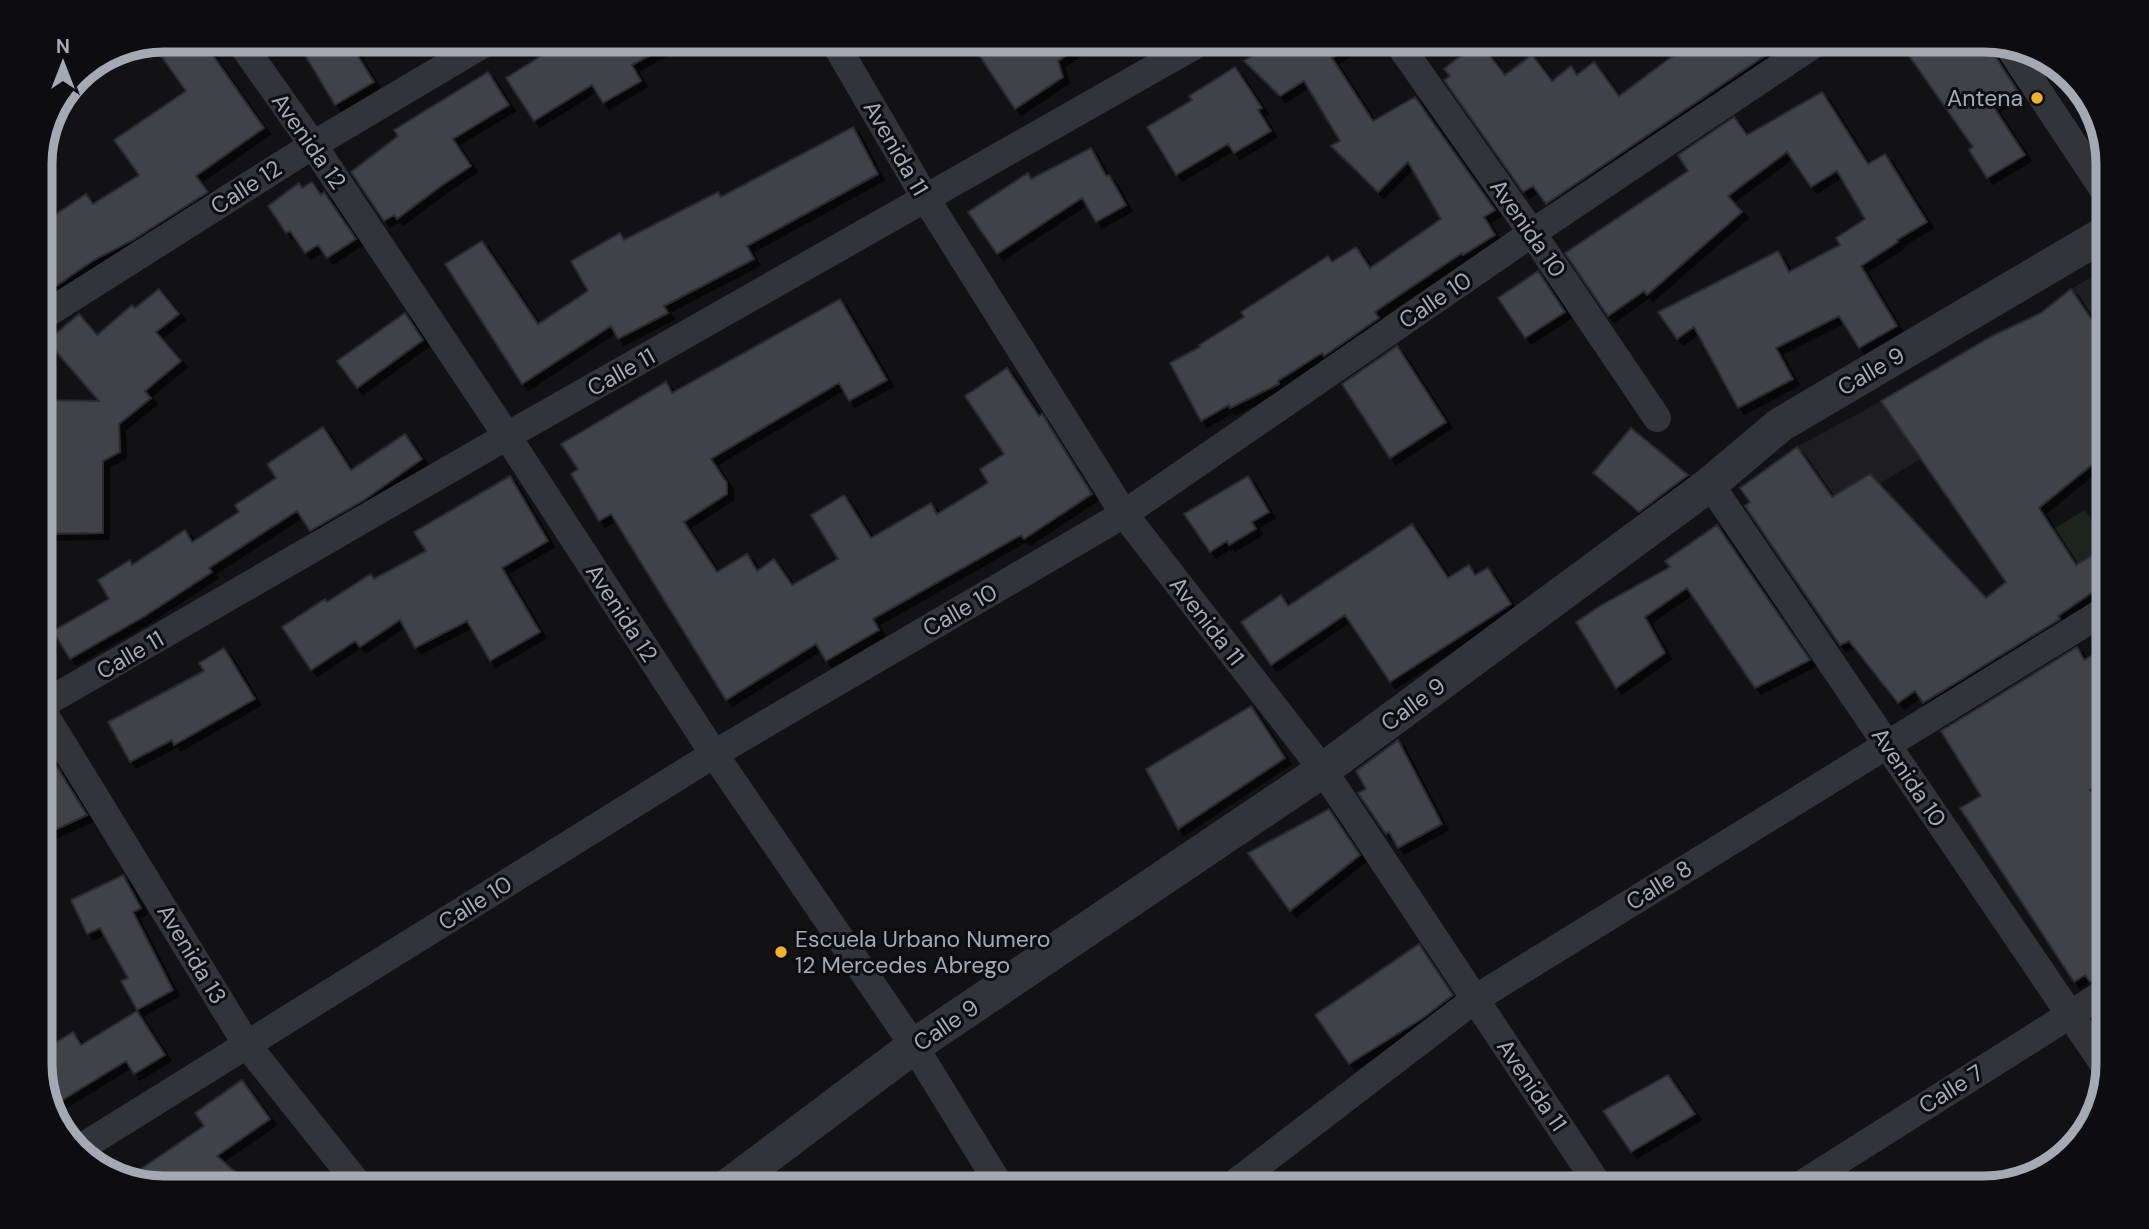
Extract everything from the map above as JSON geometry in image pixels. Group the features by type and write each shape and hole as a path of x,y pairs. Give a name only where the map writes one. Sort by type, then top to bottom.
{"street":[{"name":"Avenida 12","path":"247,52 313,145 507,436 714,754 915,1046 994,1176"},
{"name":"Calle 12","path":"53,310 313,145 470,52"},
{"name":"Avenida 11","path":"840,52 926,199 1124,513 1323,770 1592,1176"},
{"name":"Calle 11","path":"53,699 507,436 1183,52"},
{"name":"Avenida 10","path":"1404,52 1532,233 1657,418"},
{"name":"Calle 10","path":"86,1145 714,754 1124,513 1532,233 1802,52"},
{"path":"2016,57 2096,178"},
{"name":"Calle 9","path":"741,1176 915,1046 1323,770 1710,484 1780,425 2096,240"},
{"name":"Avenida 10","path":"1710,484 2096,1052"},
{"name":"Calle 8","path":"1244,1176 1475,999 2096,616"},
{"name":"Avenida 13","path":"53,728 247,1045 352,1176"},
{"name":"Calle 7","path":"1815,1176 2096,997"}],"shaded area":[{"path":"2096,275 2096,322 2094,323 2071,289"},
{"path":"1881,401 1921,459 1879,484 1869,474 1832,497 1797,447"},
{"path":"2085,510 2096,527 2096,590 2094,591 2053,529"}],"building":[{"path":"159,52 210,52 264,128 196,176 208,192 133,240 94,260 53,288 53,216 86,194 93,204 139,175 114,140 186,91"},
{"path":"303,52 355,52 374,82 335,105"},
{"path":"539,52 656,52 632,65 641,81 603,103 592,85 534,121 506,78 541,56"},
{"path":"977,52 1071,52 1058,61 1063,77 1015,109"},
{"path":"1259,52 1341,52 1332,58 1373,121 1415,97 1495,210 1484,217 1495,235 1463,255 1462,253 1379,309 1375,312 1379,318 1324,356 1322,353 1278,381 1279,384 1230,408 1229,405 1201,421 1170,363 1200,347 1199,345 1244,317 1241,312 1328,256 1332,262 1356,247 1370,268 1441,219 1408,162 1378,192 1331,146 1340,141 1304,81 1280,96 1244,61"},
{"path":"1466,52 1487,52 1505,75 1532,55 1552,81 1571,66 1577,75 1594,62 1619,96 1678,52 1770,52 1546,204 1533,186 1523,192 1444,80 1450,76 1444,69"},
{"path":"1906,52 1994,53 2017,90 1993,106 2025,155 1987,178 1969,150 1973,147"},
{"path":"1235,67 1262,108 1258,110 1271,131 1234,153 1228,144 1176,175 1147,127 1192,100 1189,96"},
{"path":"488,72 509,105 453,139 471,166 397,219 394,215 384,221 351,172 398,136 394,130"},
{"path":"1822,92 1868,164 1885,154 1927,222 1861,266 1897,326 1859,348 1839,316 1776,348 1793,379 1738,408 1694,327 1677,339 1658,312 1778,251 1789,272 1840,245 1836,238 1865,219 1837,171 1811,187 1787,152 1728,196 1742,212 1647,295 1644,291 1608,316 1565,253 1688,171 1678,155 1734,117 1747,135"},
{"path":"853,127 878,174 747,246 754,259 664,306 668,313 618,339 611,326 522,384 445,264 482,241 538,324 588,291 571,261 620,233 624,240 718,192 721,197"},
{"path":"1091,148 1126,205 1096,222 1082,198 997,254 968,212 1028,173 1031,179"},
{"path":"312,182 321,195 324,192 356,239 327,258 318,245 305,253 290,231 286,233 268,206 299,183 302,188"},
{"path":"1538,271 1565,312 1525,338 1498,298"},
{"path":"159,289 179,314 156,332 181,361 145,391 151,398 119,424 120,452 103,461 103,533 53,534 53,400 99,401 53,348 53,336 79,314 97,335 132,305 135,308"},
{"path":"2071,289 2094,323 2096,322 2096,462 2039,508 2076,565 2096,553 2096,590 2058,616 2060,619 1923,703 1915,691 1898,703 1849,641 1840,645 1745,506 1750,502 1740,488 1797,447 1832,497 1870,474 1986,598 2006,582 1881,401 1994,335 2041,313"},
{"path":"840,299 887,380 849,401 839,383 711,459 727,483 727,494 684,522 717,572 747,554 757,571 774,559 792,585 838,559 811,515 844,495 871,538 931,503 937,514 988,483 980,469 1004,454 965,396 1007,368 1039,416 1042,414 1092,494 1024,539 1021,535 873,619 879,630 826,661 816,644 726,700 611,514 599,521 571,474 578,469 561,444 666,382 672,393"},
{"path":"405,313 423,340 357,388 337,361"},
{"path":"1397,346 1446,422 1390,458 1342,384"},
{"path":"323,427 351,470 405,434 422,459 364,500 310,531 297,511 209,568 212,572 145,616 70,659 53,631 109,599 98,580 130,560 132,565 185,530 192,542 239,512 235,505 276,478 267,464"},
{"path":"1631,428 1688,475 1639,512 1593,473"},
{"path":"510,476 548,541 502,568 540,632 490,661 467,621 415,648 400,620 360,647 355,641 311,670 282,627 371,574 374,579 426,551 414,532"},
{"path":"1248,476 1269,512 1252,522 1256,529 1229,545 1227,541 1210,552 1184,514"},
{"path":"1412,524 1448,578 1469,565 1475,575 1488,568 1511,604 1390,682 1345,615 1271,665 1241,622 1281,595 1288,606"},
{"path":"1717,525 1810,660 1755,688 1687,588 1645,617 1665,653 1616,688 1576,622 1670,567 1665,561"},
{"path":"2077,647 2084,660 2096,653 2096,786 2090,790 2096,797 2096,979 2090,982 2085,975 2074,982 1960,808 1981,796 1941,731"},
{"path":"224,648 255,699 174,745 172,740 130,762 108,722 204,671 199,663"},
{"path":"1251,706 1285,758 1178,829 1146,769"},
{"path":"1398,740 1442,824 1398,848 1389,832 1386,834 1358,793 1366,789 1356,771"},
{"path":"57,767 87,815 53,831 53,769"},
{"path":"1329,809 1360,855 1290,911 1248,853"},
{"path":"123,875 141,908 133,912 173,990 137,1010 121,981 128,978 100,928 87,934 71,900"},
{"path":"1419,944 1453,995 1423,1018 1349,1064 1315,1015"},
{"path":"137,1011 165,1055 134,1074 126,1061 59,1102 53,1071 53,1044 73,1032 81,1045"},
{"path":"1668,1075 1695,1114 1631,1152 1603,1111"},
{"path":"242,1080 270,1119 217,1156 240,1176 150,1176 135,1173 204,1126 195,1113"}],"place":[{"name":"Antena","path":"2037,98"},
{"name":"Escuela Urbano Numero 12 Mercedes Abrego","path":"781,952"}]}
